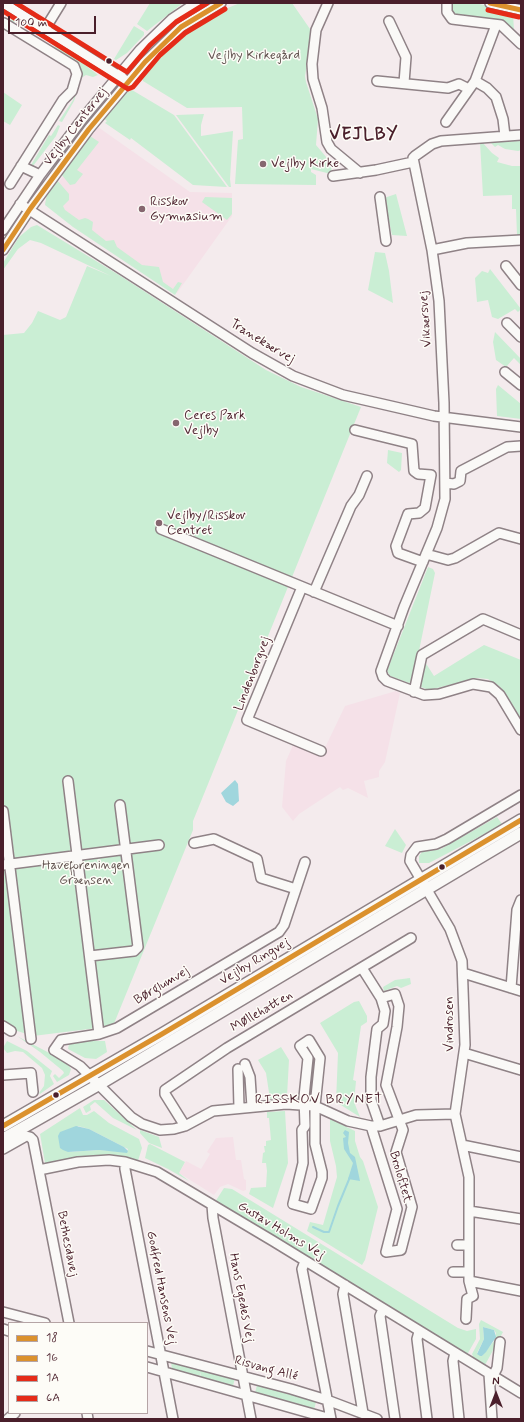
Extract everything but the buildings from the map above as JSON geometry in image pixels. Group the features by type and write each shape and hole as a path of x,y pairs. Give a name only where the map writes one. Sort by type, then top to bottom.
{"main road":[{"name":"Vejlby Ringvej","path":"3,1126 90,1076 521,820"},
{"name":"Vejlby Ringvej","path":"3,1139 98,1085 521,833"}],"street":[{"path":"3,3 128,82"},
{"path":"45,29 61,3"},
{"name":"Vejlby Centervej","path":"3,230 40,175 119,75 161,29 196,3"},
{"name":"Vejlby Centervej","path":"3,250 30,209 94,123 155,50 194,17 221,3"},
{"path":"328,3 316,30 312,64 313,79 322,108 327,142 331,149 360,173"},
{"path":"447,3 447,12 452,18 496,24 507,29 521,44"},
{"path":"490,3 521,10"},
{"path":"10,184 63,100 72,91 76,70 74,66 3,24 12,9"},
{"path":"389,21 406,57 404,83"},
{"path":"446,122 472,85 496,24"},
{"path":"377,81 448,88 459,84 487,88 496,97 503,120 505,136"},
{"path":"333,176 360,173 413,162 415,156 441,141 521,135"},
{"name":"Vikærsvej","path":"413,162 432,250 439,301 445,480 442,513 404,607 381,671 383,677 389,682 414,692"},
{"path":"21,166 40,175"},
{"path":"380,197 386,242"},
{"name":"Tranekærvej","path":"20,204 270,364 299,378 342,394 444,418 521,427"},
{"path":"432,250 467,243 521,240"},
{"path":"506,266 521,286"},
{"path":"508,323 521,337"},
{"path":"505,372 521,385"},
{"path":"355,430 412,444 414,472 418,474 430,475 454,484 460,481 461,471 507,447 521,446"},
{"path":"430,475 425,508 419,513 408,514 396,546 398,553 425,558 448,560 455,558 499,533 521,539"},
{"path":"314,592 350,506 359,495 367,476"},
{"path":"161,529 398,626"},
{"name":"Lindenborgvej","path":"302,587 247,720 321,751"},
{"path":"521,635 483,619 422,655 414,692 432,695 473,684 485,685 500,695 521,730"},
{"path":"68,781 99,1034"},
{"name":"Vindrosen","path":"466,1319 466,1299 473,1296 469,1276 469,1246 465,1192 469,1177 455,1114 464,1053 463,973 461,956 456,941 410,861 414,850 447,839 521,795"},
{"path":"90,956 134,951 137,949 120,805"},
{"path":"3,811 6,864 31,1039"},
{"path":"194,843 214,839 257,859 261,878 296,889"},
{"path":"6,864 160,845"},
{"name":"Børglumvej","path":"90,1076 80,1066 54,1050 61,1040 99,1034 117,1028 280,932 284,925 305,862"},
{"path":"511,988 517,910 521,900"},
{"name":"Møllehatten","path":"185,1126 165,1094 165,1090 227,1048 411,938"},
{"name":"Broloftet","path":"362,968 381,998 385,1010 383,1024 376,1028 371,1077 371,1100 397,1209 386,1252 401,1250 412,1207 396,1152 404,1130 386,1085 397,1027 399,1006 395,994 381,998"},
{"path":"463,973 521,991"},
{"path":"383,1024 397,1027"},
{"path":"3,1026 11,1031"},
{"path":"309,1040 320,1058 315,1106 315,1144 321,1163 322,1178 311,1209 293,1204 303,1163 302,1130 305,1126 305,1105 304,1097 308,1058 300,1046 309,1040"},
{"path":"464,1053 521,1070"},
{"path":"239,1108 241,1066 250,1077 252,1107"},
{"path":"3,1075 31,1073 33,1092"},
{"path":"90,1076 126,1112 142,1124 160,1130 174,1130 185,1126 213,1111 286,1104 315,1106 348,1121 376,1126 416,1115 455,1114"},
{"path":"3,1149 26,1136 30,1137 33,1140 39,1170"},
{"path":"462,1145 521,1157"},
{"name":"Gustav Holms Vej","path":"39,1170 96,1160 126,1162 167,1177 521,1393"},
{"name":"Godfred Hansens Vej","path":"126,1162 125,1169 173,1419"},
{"path":"456,1166 466,1166"},
{"name":"Bethesdavej","path":"39,1170 69,1322"},
{"name":"Hans Egedes Vej","path":"212,1205 213,1218 251,1419"},
{"path":"466,1216 521,1219"},
{"path":"456,1245 469,1246"},
{"path":"148,1367 331,1419 302,1269 305,1261"},
{"path":"453,1272 521,1291"},
{"path":"345,1285 343,1294 363,1413"},
{"path":"383,1309 380,1316 396,1419"},
{"path":"3,1312 42,1322"},
{"path":"419,1332 417,1339 427,1419"},
{"path":"492,1419 491,1375 498,1368 500,1342"},
{"name":"Risvang Allé","path":"148,1351 327,1400 377,1419"},
{"path":"454,1353 453,1361 459,1419"}],"shaded area":[{"name":"Risskov Gymnasium","path":"98,127 190,192 232,193 232,216 177,293 44,203"},
{"path":"396,691 400,693 385,762 379,771 379,777 364,781 368,798 348,788 343,790 340,787 299,814 293,821 282,807 286,761 294,743 322,754 345,706"},
{"path":"233,1137 236,1160 241,1160 244,1179 246,1180 246,1190 243,1191 228,1184 220,1187 214,1195 179,1173 186,1161 201,1169 210,1154 207,1152 216,1138"}],"green space":[{"path":"150,3 183,3 147,31 137,24"},
{"name":"Vejlby Kirkegård","path":"240,3 292,3 310,29 312,34 305,76 318,119 316,145 332,164 331,174 311,169 311,172 316,175 316,185 235,184 238,140 243,139 242,107 187,108 143,81 142,77 151,65 184,34 215,13"},
{"path":"451,3 475,3 513,13 514,31 456,16 450,10"},
{"path":"12,18 71,54 98,75 93,77 86,75 81,78 74,101 62,122 59,121 73,100 81,71 80,64 57,50 52,50 55,46 16,21 13,25 10,22"},
{"path":"134,26 144,32 144,35 127,53 116,60 114,59"},
{"path":"116,85 94,113 92,121 32,198 52,170 56,159"},
{"path":"132,90 174,115 227,187 193,185 131,138 130,140 105,123 107,121 104,119 123,95"},
{"path":"3,92 22,105 10,125 3,121"},
{"path":"204,114 201,125 201,136 233,131 230,179 231,187 229,187 176,115"},
{"path":"58,125 60,126 56,136 33,166 31,165 49,135 51,136"},
{"path":"90,136 99,142 77,170 83,174 75,184 70,185 61,174"},
{"path":"521,141 521,150 518,151 505,149 498,145 495,147 490,142"},
{"path":"480,142 482,142 499,158 497,162 512,166 521,166 521,237 514,238 513,235 517,235 516,209 512,209 512,195 483,196"},
{"path":"57,180 69,194 69,200 63,206 65,210 79,220 85,218 93,222 92,230 106,241 114,240 117,247 142,265 159,267 163,282 173,289 178,282 182,283 175,295 73,227 45,205 47,192"},
{"path":"396,194 407,236 392,235 384,198"},
{"path":"205,197 232,198 232,214 227,220 202,202"},
{"name":"Vejlby/Risskov Centret","path":"37,225 119,275 266,370 301,387 361,407 193,821 193,830 113,1026 33,1036 11,1029 3,1023 3,335 24,333 32,323 38,311 60,320 66,317 87,266 111,276 41,243 30,240 18,249 3,270 3,263 19,237 31,227"},
{"path":"375,252 385,253 393,303 368,290"},
{"path":"490,269 521,309 518,312 515,309 498,319 492,317 488,300 477,302 475,278 482,271 488,273"},
{"path":"495,332 521,359 521,365 514,358 506,367 496,360 493,342"},
{"path":"498,385 521,404 521,419 497,416 496,389"},
{"path":"388,450 402,453 401,470 399,472 387,463"},
{"path":"428,567 433,569 435,573 413,680 409,683 390,676 387,671"},
{"path":"484,645 521,660 521,719 504,691 488,679 477,678 429,690 421,687 425,662 434,676"},
{"path":"497,817 502,824 492,830 429,863 419,863 419,856 422,852 441,849"},
{"path":"395,829 406,845 402,853 385,846"},
{"path":"410,978 411,984 401,988 397,986 384,991 383,987 395,980"},
{"path":"359,1001 367,1016 367,1022 361,1026 353,1080 356,1081 354,1102 360,1117 336,1102 338,1053 320,1023 354,1002"},
{"path":"17,1036 57,1057 69,1066 71,1069 69,1075 57,1082 53,1076 55,1074 59,1078 64,1073 63,1071"},
{"path":"7,1041 27,1051 52,1071 50,1076 54,1084 40,1094 39,1093 44,1086 45,1075 42,1068 23,1052 15,1051 7,1053 3,1048"},
{"path":"89,1041 105,1041 107,1052 96,1059 85,1058 68,1049 69,1044"},
{"path":"281,1047 289,1060 287,1096 270,1099 266,1073 258,1060"},
{"path":"94,1100 104,1100 137,1130 113,1118 95,1102 90,1106 91,1110 86,1113 83,1107"},
{"path":"80,1108 83,1115 87,1115 94,1111 109,1123 139,1139 142,1148 138,1161 45,1163 40,1134","holes":["78,1126 89,1129 128,1149 127,1152 99,1150 68,1152"]},
{"path":"285,1111 288,1163 273,1208 249,1194 251,1188 266,1187 267,1171 266,1163 262,1163 263,1153 265,1152 264,1146 266,1146 266,1141 271,1140 267,1112"},
{"path":"330,1119 355,1131 355,1141 378,1207 365,1260 362,1265 307,1231 310,1222 323,1225 337,1177 330,1141"},
{"path":"140,1130 159,1137 162,1148 149,1143 140,1133"},
{"path":"150,1144 185,1162 179,1173 189,1181 145,1158 148,1145"},
{"path":"224,1188 232,1189 458,1328 467,1331 476,1329 476,1339 468,1353 465,1355 215,1202"},
{"path":"481,1320 503,1332 485,1365 474,1359 472,1354 480,1339 479,1324","holes":["483,1327 494,1330 496,1333 494,1341 482,1356 477,1353 484,1339"]},
{"path":"171,1362 235,1378 233,1386 200,1377 201,1372 199,1377 172,1369"},
{"path":"257,1385 316,1402 314,1410 255,1393"}],"water":[{"path":"235,780 238,784 239,801 233,806 226,802 221,793"},
{"path":"76,1126 89,1129 124,1147 128,1151 127,1153 99,1150 68,1152 63,1150 60,1148 58,1136 60,1132"},
{"path":"345,1130 349,1132 348,1143 350,1153 355,1157 360,1181 348,1179 353,1163 344,1149 343,1138 346,1137 343,1133"},
{"path":"483,1327 494,1330 496,1337 486,1352 480,1356 477,1354 484,1339"}],"waterway":[{"path":"313,1227 324,1232 329,1232 350,1177"}],"transit line":[{"name":"6A","path":"16,3 127,72 150,45 176,22 207,3"},
{"name":"16","path":"3,250 30,209 89,129 145,62 181,27 221,3"},
{"name":"16","path":"490,3 521,10"},
{"name":"1A","path":"3,11 128,89 133,87 160,55 185,33 225,9"},
{"name":"1A","path":"488,10 519,17"},
{"name":"18","path":"3,1126 162,1034 521,820"}],"place":[{"name":"Vejlby Kirke","path":"263,164"},
{"name":"Risskov Gymnasium","path":"142,209"},
{"name":"Ceres Park Vejlby","path":"176,423"},
{"name":"Vejlby/Risskov Centret","path":"159,523"}],"district":[{"name":"VEJLBY","path":"364,135"},
{"name":"RISSKOV BRYNET","path":"319,1100"}],"park label":[{"name":"Haveforeningen Grænsen","path":"86,874"}]}
